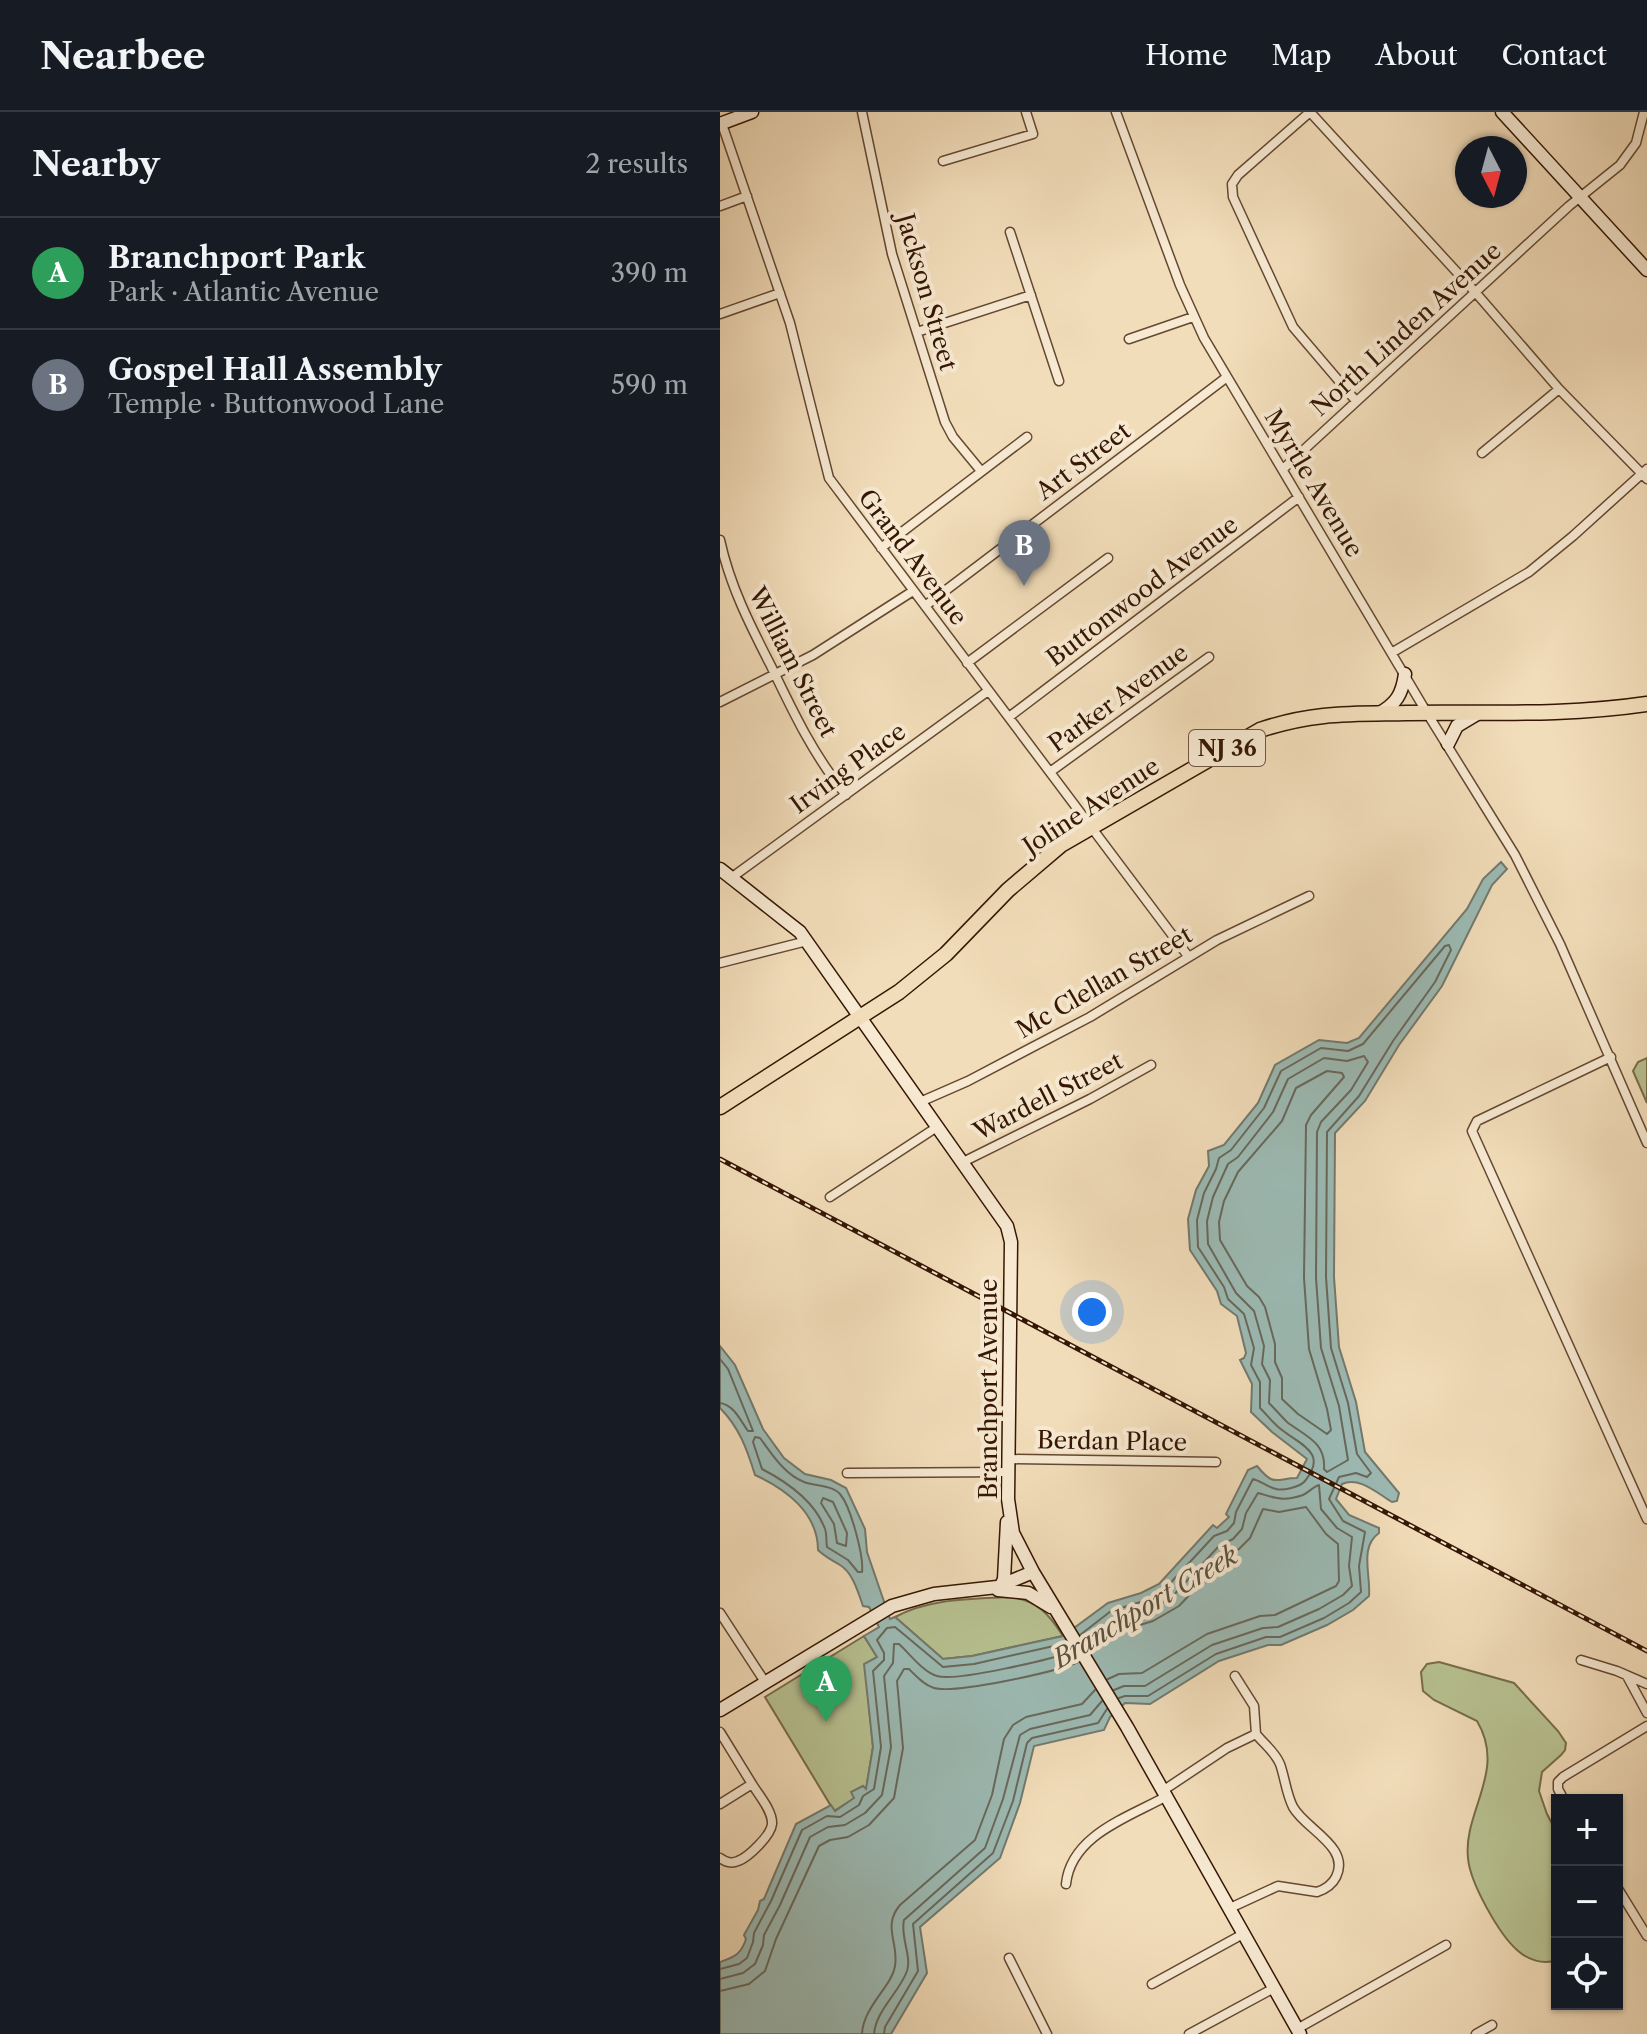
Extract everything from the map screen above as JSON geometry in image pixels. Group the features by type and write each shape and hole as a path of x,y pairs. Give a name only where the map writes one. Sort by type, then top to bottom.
{"main road":[{"name":"Joline Avenue","path":"720,1107 925,972 1029,870 1061,845 1260,730 1308,716 1588,711 1647,704"}],"street":[{"path":"721,124 752,112"},
{"name":"Jackson Street","path":"862,112 892,254 947,427 981,471"},
{"path":"943,161 1033,134 1026,112"},
{"name":"Myrtle Avenue","path":"1116,112 1193,317 1427,713 1516,856 1560,944 1647,1143"},
{"path":"1356,401 1293,327 1233,197 1232,184 1238,175 1310,112 1476,293 1559,389 1645,474 1529,572 1393,652"},
{"path":"1502,112 1647,270"},
{"name":"North Linden Avenue","path":"1283,469 1580,197 1627,158 1644,124 1644,112"},
{"name":"Grand Avenue","path":"721,124 780,293 829,478 1188,956"},
{"path":"720,206 747,196"},
{"path":"1010,232 1059,381"},
{"path":"720,314 780,293"},
{"path":"917,332 1031,295"},
{"path":"1129,339 1193,317"},
{"name":"Art Street","path":"925,606 1227,377"},
{"path":"1482,453 1559,389"},
{"path":"881,548 1027,437"},
{"name":"Buttonwood Avenue","path":"1009,717 1299,497"},
{"name":"William Street","path":"720,540 736,596 775,675 813,748 846,795"},
{"path":"967,663 1108,558"},
{"path":"720,702 813,655 913,591"},
{"name":"Parker Avenue","path":"1050,772 1209,657"},
{"path":"1378,714 1399,698 1405,674"},
{"name":"Irving Place","path":"731,878 988,691"},
{"path":"1448,744 1461,721 1479,713"},
{"name":"Branchport Avenue","path":"720,869 776,911 807,941 1010,1232 1008,1499 1015,1540 1166,1793 1298,2031"},
{"name":"Mc Clellan Street","path":"920,1102 968,1081 1080,1023 1188,956 1309,896"},
{"path":"720,963 807,941"},
{"path":"1611,1057 1477,1121 1472,1131 1647,1519"},
{"name":"Wardell Street","path":"963,1162 1151,1065"},
{"path":"830,1197 937,1127"},
{"name":"Berdan Place","path":"1008,1459 1216,1462"},
{"path":"847,1473 1008,1472"},
{"path":"1001,1586 1004,1579 1008,1499"},
{"path":"979,1591 1001,1586 1033,1572"},
{"path":"720,1710 889,1607 924,1596 1007,1590 1028,1593 1046,1602 1060,1616"},
{"path":"720,1613 765,1682"},
{"path":"1581,1660 1647,1684"},
{"path":"1230,1908 1278,1886 1317,1892 1332,1884 1339,1865 1335,1851 1292,1806 1278,1760 1256,1734 1254,1706 1235,1676"},
{"path":"1627,1676 1647,1713"},
{"path":"1561,1794 1558,1782 1563,1777 1647,1726"},
{"path":"720,1732 770,1814 770,1830 743,1859 730,1862 720,1858"},
{"path":"1066,1884 1074,1857 1087,1840 1166,1793 1227,1748 1256,1734"},
{"path":"720,1804 752,1784"},
{"path":"1623,1897 1647,1936"},
{"path":"1152,1984 1243,1934"},
{"path":"1298,2031 1446,1945"},
{"path":"1009,1958 1047,2034"},
{"path":"1189,2034 1274,1988"},
{"path":"1476,2034 1492,2025"}],"green space":[{"path":"1647,1058 1647,1103 1633,1071 1638,1062"},
{"path":"1010,1597 1028,1601 1041,1609 1063,1636 972,1656 943,1659 895,1617 937,1603"},
{"path":"864,1636 877,1657 865,1665 873,1747 866,1790 863,1786 852,1792 855,1798 834,1811 765,1697"},
{"path":"1439,1662 1514,1683 1566,1743 1561,1755 1542,1772 1539,1791 1551,1822 1551,1961 1536,1961 1517,1950 1494,1920 1474,1881 1468,1858 1468,1841 1486,1774 1488,1757 1485,1739 1477,1721 1434,1700 1423,1691 1421,1672 1427,1664"}],"water":[{"name":"Branchport Creek","path":"1501,862 1507,869 1492,885 1442,986 1399,1045 1365,1101 1335,1133 1334,1277 1339,1347 1356,1402 1365,1452 1399,1493 1397,1501 1392,1502 1368,1487 1348,1482 1342,1484 1336,1499 1349,1515 1379,1528 1379,1533 1369,1546 1369,1596 1353,1610 1327,1625 1281,1645 1268,1645 1219,1661 1150,1704 1125,1703 1110,1717 1104,1730 1034,1746 1020,1803 1000,1858 920,1927 927,1973 891,2034 720,2034 720,1962 740,1952 746,1939 744,1935 760,1901 764,1899 796,1824 831,1805 835,1811 854,1798 851,1792 863,1786 866,1789 873,1747 864,1664 877,1657 864,1636 879,1627 869,1607 863,1606 848,1573 818,1550 813,1525 798,1504 778,1487 755,1475 742,1439 720,1408 720,1346 735,1365 763,1429 784,1458 805,1474 831,1480 846,1488 865,1529 867,1552 890,1619 895,1617 943,1659 972,1656 1063,1636 1108,1603 1159,1584 1213,1525 1217,1528 1229,1517 1226,1514 1248,1470 1257,1466 1272,1479 1297,1478 1307,1459 1251,1412 1252,1384 1240,1360 1246,1353 1237,1316 1221,1304 1217,1291 1190,1250 1188,1219 1196,1190 1209,1166 1208,1151 1224,1145 1258,1103 1275,1065 1319,1040 1347,1043 1359,1038 1467,909 1483,879"}],"railway":[{"path":"720,1159 1647,1651"}],"place":[{"name":"Gospel Hall Assembly","path":"1024,586"},
{"name":"Branchport Park","path":"826,1722"}]}
